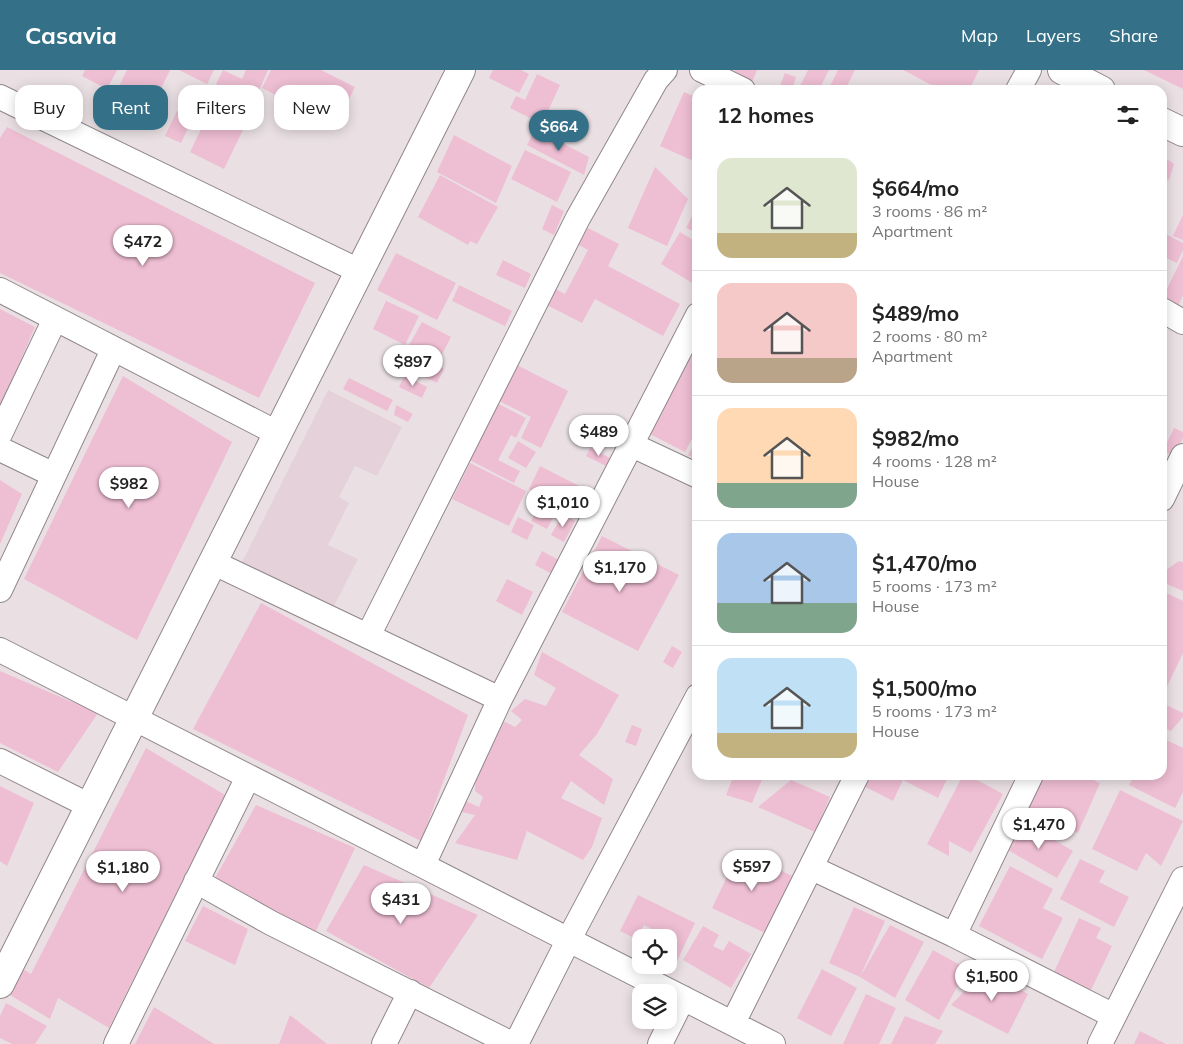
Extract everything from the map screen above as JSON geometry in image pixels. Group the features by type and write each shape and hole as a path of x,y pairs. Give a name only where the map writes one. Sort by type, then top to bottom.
{"street":[{"path":"0,984 461,70"},
{"path":"368,636 578,218 656,80 665,70"},
{"path":"702,70 733,85"},
{"path":"1021,85 1029,70"},
{"path":"1062,70 1091,85"},
{"path":"0,97 360,271"},
{"path":"1167,124 1183,132"},
{"path":"0,290 277,433"},
{"path":"1167,313 1183,322"},
{"path":"0,434 55,319"},
{"path":"423,865 500,699 692,328"},
{"path":"0,590 113,350"},
{"path":"632,445 692,473"},
{"path":"0,449 54,475"},
{"path":"1167,489 1183,456"},
{"path":"212,562 500,699"},
{"path":"0,650 772,1044"},
{"path":"516,1044 569,939 692,707"},
{"path":"0,761 90,806"},
{"path":"116,1044 248,777"},
{"path":"733,1023 855,780"},
{"path":"954,935 1029,780"},
{"path":"812,868 954,935 1114,1016"},
{"path":"1100,1044 1183,879"},
{"path":"196,881 271,923 512,1044"},
{"path":"384,1044 410,992"},
{"path":"660,1044 683,998"}],"shaded area":[{"path":"328,390 402,427 377,476 355,466 339,497 349,503 328,545 358,559 332,610 241,564"}],"building":[{"path":"85,70 117,70 109,85 99,85 82,76"},
{"path":"127,70 170,70 163,85 120,85"},
{"path":"179,70 214,70 207,84"},
{"path":"223,70 242,79 246,70 268,70 261,85 216,84"},
{"path":"271,70 321,70 355,87 349,99 349,85 274,85 274,94 264,89 264,85"},
{"path":"493,70 521,70 529,74 519,93 489,78"},
{"path":"735,70 757,70 751,85 746,85 732,79"},
{"path":"808,70 829,70 822,85 800,85"},
{"path":"838,70 855,70 848,85 830,85"},
{"path":"903,70 979,70 972,85 932,85"},
{"path":"1144,70 1183,70 1183,89"},
{"path":"785,73 796,77 794,85 780,85"},
{"path":"537,74 560,85 542,124 510,108 516,96 525,100"},
{"path":"684,92 692,95 692,160 660,146"},
{"path":"178,111 178,130 187,130 181,143 165,136"},
{"path":"7,127 315,283 259,398 0,273 0,138"},
{"path":"535,129 589,157 584,175 527,145"},
{"path":"201,130 243,130 224,169 190,152"},
{"path":"454,135 512,166 496,203 437,172"},
{"path":"525,150 571,172 557,202 511,179"},
{"path":"1167,159 1174,164 1169,180 1167,179"},
{"path":"655,167 688,199 667,246 628,228"},
{"path":"440,175 498,207 477,244 470,241 468,245 418,217"},
{"path":"552,205 564,211 554,235 542,229"},
{"path":"1183,215 1183,240 1173,236"},
{"path":"692,216 692,230 686,228"},
{"path":"584,226 619,244 608,266 680,304 663,336 595,299 582,323 541,302 550,286 565,294 588,250 575,243"},
{"path":"680,232 692,239 692,283 661,264"},
{"path":"1167,235 1183,243 1183,250 1177,263 1167,258"},
{"path":"396,253 456,283 437,320 377,290"},
{"path":"1183,256 1183,295 1177,309 1167,302 1167,289"},
{"path":"503,260 531,274 525,288 496,275"},
{"path":"459,285 512,311 505,326 452,301"},
{"path":"386,301 419,316 405,345 373,329"},
{"path":"0,309 35,327 0,408"},
{"path":"422,322 451,337 438,362 408,347"},
{"path":"409,351 444,369 437,383 402,365"},
{"path":"688,354 692,356 692,439 685,452 648,433"},
{"path":"511,362 568,391 541,448 521,438 531,417 493,398"},
{"path":"405,375 427,387 422,398 399,387"},
{"path":"123,376 232,442 137,640 24,579"},
{"path":"349,378 393,400 387,411 343,389"},
{"path":"491,400 526,418 516,438 511,435 498,460 520,471 514,483 462,456"},
{"path":"396,405 413,414 408,422 394,415"},
{"path":"1174,428 1183,432 1183,438 1174,456 1167,453 1167,443"},
{"path":"518,441 536,452 526,468 508,458"},
{"path":"590,448 612,459 608,467 586,456"},
{"path":"692,448 692,457 688,455"},
{"path":"470,463 526,491 509,526 452,499"},
{"path":"540,466 591,492 580,515 529,489"},
{"path":"0,480 22,494 0,544"},
{"path":"539,506 555,514 547,529 531,521"},
{"path":"563,514 575,521 564,542 551,535"},
{"path":"518,517 534,525 527,540 511,532"},
{"path":"602,536 679,575 638,651 562,612"},
{"path":"542,551 559,560 552,574 535,565"},
{"path":"1179,561 1183,562 1183,591 1167,584 1167,569"},
{"path":"507,579 533,592 522,615 496,601"},
{"path":"1167,593 1183,601 1183,653 1167,687"},
{"path":"261,603 468,715 421,841 193,729"},
{"path":"672,646 682,652 673,668 663,662"},
{"path":"542,652 619,695 597,734 579,755 613,779 604,805 571,781 561,798 602,818 592,847 583,860 527,831 517,860 455,843 475,815 457,811 463,800 479,807 483,797 475,791 476,768 503,721 515,727 522,720 511,711 525,699 546,706 556,688 534,675"},
{"path":"0,671 98,713 58,772 0,743"},
{"path":"1167,705 1183,713 1183,717 1171,731 1167,729"},
{"path":"632,725 642,729 636,746 625,742"},
{"path":"1167,740 1183,748 1183,792 1175,808 1129,785 1132,780 1167,780"},
{"path":"146,748 225,795 109,1028 58,998 50,1019 10,995 20,967 31,974"},
{"path":"732,780 762,780 752,803 726,795"},
{"path":"791,780 830,797 815,832 758,807"},
{"path":"864,780 903,780 893,801 862,785"},
{"path":"903,780 947,780 938,798"},
{"path":"960,780 977,780 1003,794 971,853 949,841 949,856 927,844"},
{"path":"1041,780 1093,780 1100,783 1078,833 1027,811"},
{"path":"0,786 34,803 7,866 0,861"},
{"path":"1120,790 1183,821 1161,866 1146,853 1137,871 1092,849"},
{"path":"256,805 355,848 314,935 214,880"},
{"path":"1022,821 1073,851 1057,878 1006,849"},
{"path":"740,850 792,876 765,933 712,908"},
{"path":"1080,859 1105,871 1099,882 1129,897 1114,927 1060,899"},
{"path":"364,865 478,915 429,988 326,931"},
{"path":"1010,866 1053,889 1043,908 1063,918 1042,959 979,926"},
{"path":"638,895 695,923 677,961 677,929 652,929 644,925 642,929 632,929 632,937 620,931"},
{"path":"203,906 248,929 235,965 185,941"},
{"path":"854,907 885,921 860,977 829,963"},
{"path":"1079,918 1101,928 1096,938 1112,946 1091,990 1054,972"},
{"path":"890,925 924,942 895,998 860,977"},
{"path":"703,926 719,935 713,946 723,951 729,941 751,954 731,988 683,960"},
{"path":"933,950 967,969 939,1020 905,1000"},
{"path":"822,969 857,988 831,1036 797,1018"},
{"path":"984,971 1028,994 1008,1034 951,1005"},
{"path":"866,994 896,1008 879,1044 843,1044"},
{"path":"6,1003 47,1026 35,1044 12,1044 0,1038 0,1016"},
{"path":"154,1007 214,1044 135,1044"},
{"path":"290,1015 327,1044 279,1044"},
{"path":"905,1016 943,1031 935,1044 891,1044"},
{"path":"1140,1031 1166,1044 1134,1044"}]}
